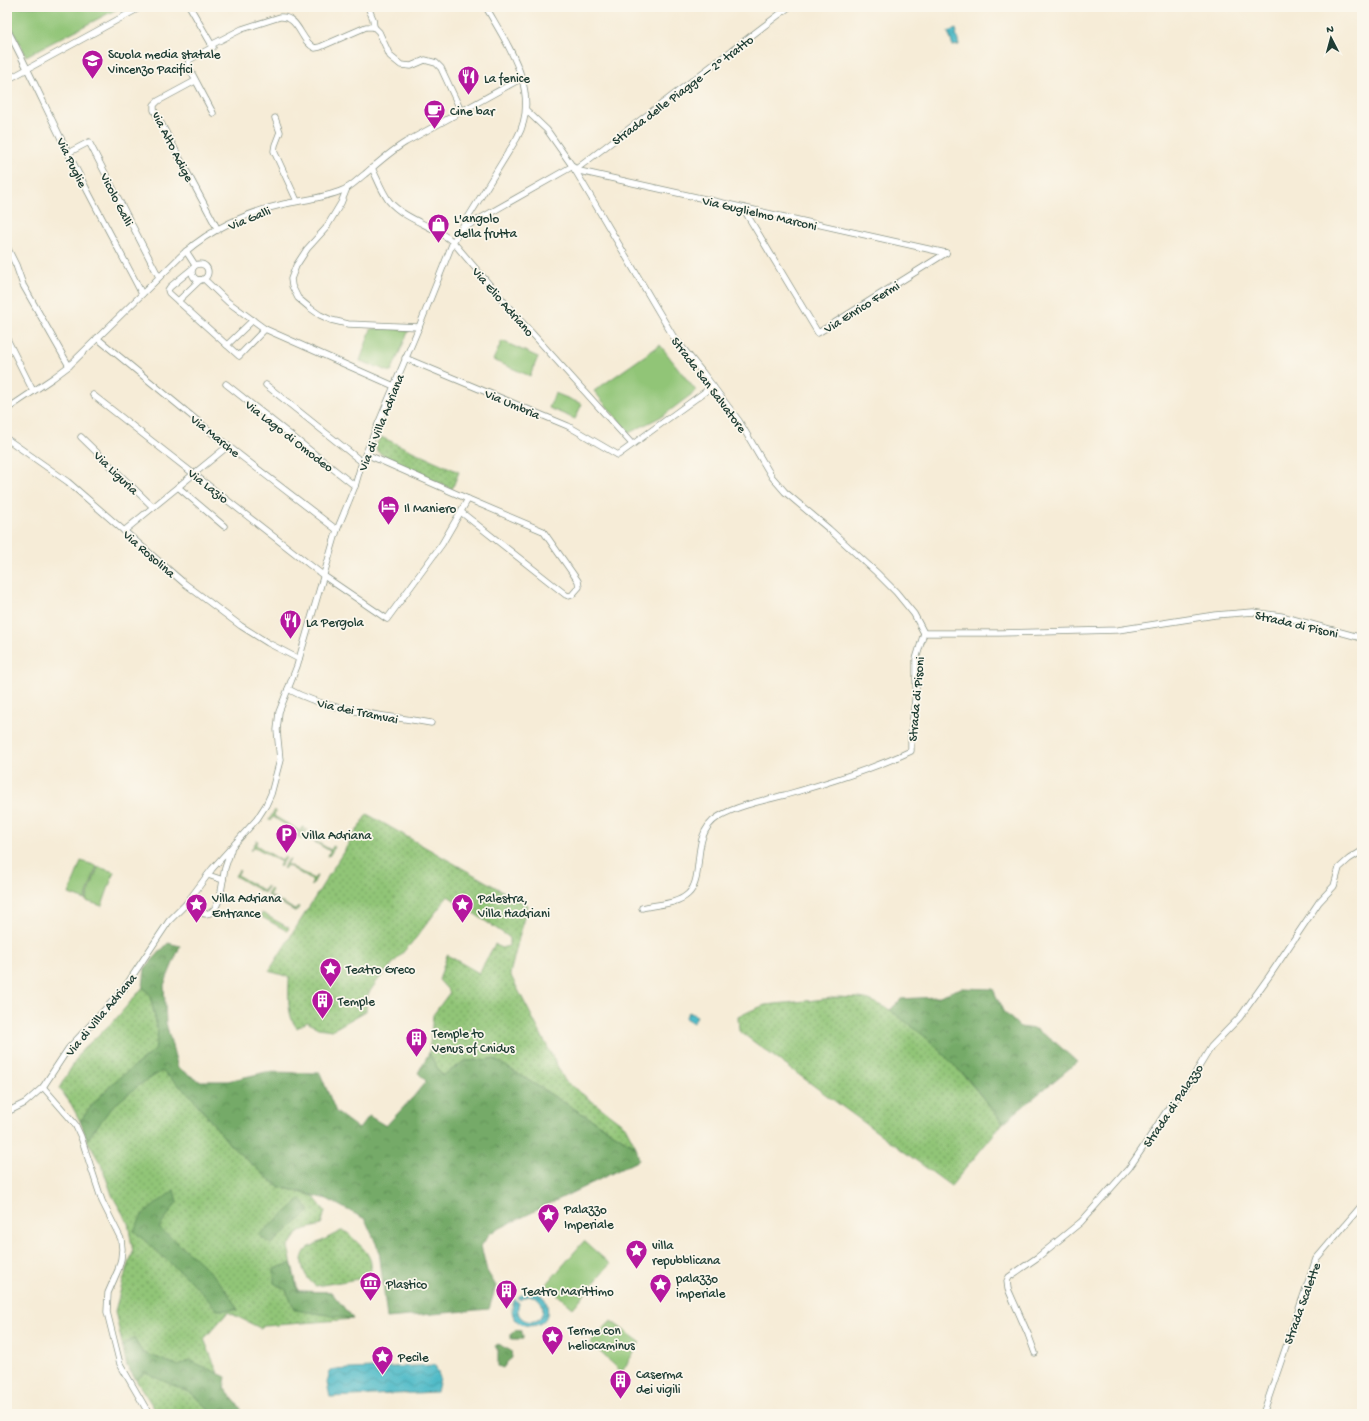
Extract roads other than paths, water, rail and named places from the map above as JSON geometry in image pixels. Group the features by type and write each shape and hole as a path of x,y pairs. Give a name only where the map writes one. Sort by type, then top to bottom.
{"street":[{"path":"7,80 141,7"},
{"path":"190,7 212,46"},
{"path":"368,7 373,19 374,27 379,32 390,56 401,65 410,66 425,60 438,65 441,68 462,111"},
{"name":"Via di Villa Adriana","path":"7,1112 25,1103 43,1087 68,1049 123,990 170,921 260,815 269,799 280,760 277,730 278,716 299,659 337,530 362,462 453,242 517,138 522,127 526,110 525,92 522,78 486,7"},
{"name":"Strada delle Piagge – 2º tratto","path":"574,168 789,7"},
{"path":"213,113 188,66 188,62 242,29 280,17 286,17 292,20 310,44 316,48 366,27 374,27"},
{"name":"Via Puglie","path":"7,29 28,68 68,153 142,294"},
{"name":"Via Galli","path":"9,407 69,366 186,251 218,230 260,211 297,201 333,194 348,188 401,145 522,78"},
{"name":"via Alto Adige","path":"196,81 160,100 154,105 154,110 218,230"},
{"name":"Strada San Salvatore","path":"526,110 547,130 574,168 674,338 741,423 776,483 876,572 896,592 914,614 924,633"},
{"path":"275,118 280,132 274,151 297,201"},
{"name":"Vicolo Galli","path":"68,153 89,142 159,277"},
{"name":"Via Elio Adriano","path":"372,168 386,197 392,204 407,215 442,234 453,242 512,311 632,444"},
{"path":"460,230 574,168"},
{"name":"Via Guglielmo Marconi","path":"574,168 743,208 946,253"},
{"path":"348,188 328,225 307,249 296,266 291,279 295,292 302,302 320,315 331,320 348,324 419,327"},
{"name":"Via Enrico Fermi","path":"743,208 818,333 946,253"},
{"path":"7,247 16,265 23,285 69,366"},
{"path":"186,251 193,267 193,277 202,279 226,300 265,329 394,386"},
{"path":"178,301 208,274 207,269 203,264 198,264 193,267 169,289 170,294 239,356 265,329"},
{"path":"227,345 253,320"},
{"name":"Via Marche","path":"97,338 228,446 337,530"},
{"path":"7,339 33,391"},
{"name":"Via Umbria","path":"405,358 568,426 618,455 632,444"},
{"name":"Via Lago di Omodeo","path":"226,384 354,486"},
{"path":"266,385 362,462"},
{"path":"632,444 713,386"},
{"name":"Via Lazio","path":"93,394 324,576 387,619 442,544 461,512"},
{"path":"7,398 9,407"},
{"name":"Via Liguria","path":"81,437 153,507"},
{"name":"Via Rosolina","path":"7,439 68,482 184,583 241,626 268,643 299,659"},
{"path":"124,531 228,446"},
{"path":"366,454 543,531 578,581 579,587 572,595 566,595 461,512 468,499"},
{"path":"178,487 224,526"},
{"name":"Strada di Pisoni","path":"642,908 672,902 690,892 697,873 699,852 704,834 709,826 718,817 742,807 857,773 911,751 911,734 916,691 916,659 924,633 1118,630 1215,615 1253,612 1282,616 1362,638"},
{"name":"Via dei Tramvai","path":"288,689 316,702 385,716 431,723"},
{"name":"Via di Villa Adriana","path":"186,904 202,914 210,912 219,899 225,867 232,847"},
{"name":"Strada di Palazzo","path":"1034,1353 1026,1330 1008,1289 1007,1281 1009,1277 1038,1257 1081,1222 1129,1168 1171,1104 1186,1087 1212,1047 1238,1020 1319,902 1334,886 1339,868 1349,859 1362,851"},
{"path":"208,875 223,880"},
{"path":"43,1087 75,1124 81,1137 102,1201 121,1239 121,1259 108,1293 107,1312 120,1364 149,1414"},
{"name":"Strada Scalette","path":"1263,1414 1316,1259 1362,1205"}],"water":[{"path":"956,29 959,45 953,46 948,32"},
{"path":"689,1012 697,1016 693,1023 685,1018"},
{"path":"532,1291 540,1294 544,1298 547,1305 547,1315 543,1322 528,1326 520,1323 514,1318 512,1310 515,1299 519,1303 518,1312 522,1318 529,1321 538,1320 543,1309 540,1300 531,1296 520,1300 518,1297 526,1292"},
{"name":"Pecile","path":"435,1365 440,1378 437,1392 330,1397 327,1383 330,1370"}],"place":[{"name":"Scuola media statale Vincenzo Pacifici","path":"93,80"},
{"name":"La fenice","path":"469,96"},
{"name":"Cine bar","path":"434,130"},
{"name":"L'angolo della frutta","path":"439,244"},
{"name":"Il Maniero","path":"388,526"},
{"name":"La Pergola","path":"291,640"},
{"name":"Villa Adriana","path":"286,854"},
{"name":"Villa Adriana Entrance","path":"197,924"},
{"name":"Palestra, Villa Hadriani","path":"463,924"},
{"name":"Teatro Greco","path":"330,988"},
{"name":"Temple","path":"322,1020"},
{"name":"Temple to Venus of Cnidus","path":"416,1058"},
{"name":"Palazzo Imperiale","path":"549,1234"},
{"name":"villa repubblicana","path":"637,1270"},
{"name":"Plastico","path":"370,1302"},
{"name":"palazzo imperiale","path":"660,1304"},
{"name":"Teatro Marittimo","path":"507,1310"},
{"name":"Terme con heliocaminus","path":"553,1356"},
{"name":"Pecile","path":"383,1376"},
{"name":"Caserma dei vigili","path":"621,1400"}]}
